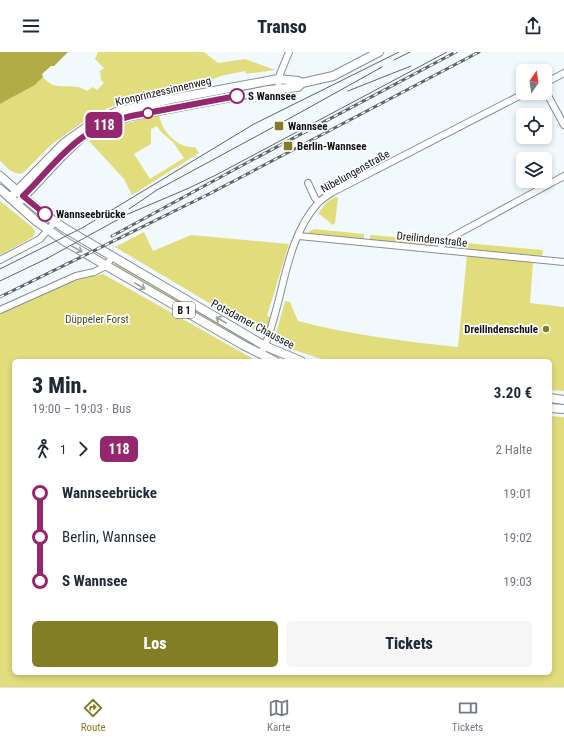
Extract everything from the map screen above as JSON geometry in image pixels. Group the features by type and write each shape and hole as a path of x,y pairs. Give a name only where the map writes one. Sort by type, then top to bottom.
{"main road":[{"name":"Kronprinzessinnenweg","path":"35,178 78,141 94,130 118,119 279,88 298,87 302,83 332,76 379,52"},
{"name":"Kronprinzessinnenweg","path":"13,201 35,178 64,143 91,124 116,112 150,103 278,79 298,81 302,83"},
{"path":"150,103 152,112"},
{"name":"B 1","path":"0,176 55,222 112,257"},
{"name":"B 1","path":"0,189 48,230 106,266"},
{"name":"Potsdamer Chaussee","path":"112,257 265,346 296,359"},
{"name":"Potsdamer Chaussee","path":"106,266 270,359"},
{"path":"552,398 564,400"},
{"path":"552,408 564,409"}],"street":[{"path":"279,88 278,79 289,52"},
{"path":"552,79 564,73"},
{"name":"Nibelungenstraße","path":"261,355 265,346 295,243 304,223 319,202 333,192 516,98"},
{"path":"550,100 564,125"},
{"path":"441,250 442,246 450,238 564,176"},
{"path":"308,183 315,198 319,202"},
{"path":"0,260 40,239 55,222"},
{"name":"Dreilindenstraße","path":"298,236 564,262"},
{"path":"0,310 76,276 94,272 106,266 112,257"}],"green space":[{"path":"98,52 204,52 218,63 245,59 275,70 246,74 245,71 221,76 199,85 147,96 108,108 80,124 51,145 23,173 19,174 10,170 0,161 0,104 35,85 43,77 55,86 73,86 87,91 93,87 97,90 104,83 101,80 100,71 104,68 95,59"},
{"path":"159,115 163,127 171,137 182,145 195,147 199,153 132,195 124,179 89,141 105,131 131,122","holes":["157,126 161,132 173,142 184,158 150,179 134,154 151,144 151,129"]},
{"path":"336,197 338,198 335,223 333,225 318,213 328,201"},
{"path":"0,201 35,231 33,237 0,255"},
{"path":"314,229 364,234 364,239 308,233"},
{"path":"144,232 153,251 191,235 289,244 267,316 271,317 265,336 115,247"},
{"path":"370,235 442,241 436,244 427,245 370,240"},
{"path":"452,242 543,250 542,256 453,248 451,245"},
{"path":"467,255 533,262 530,303 564,307 564,391 552,390 552,359 322,359 297,351 274,341 285,301 290,302 298,321 377,337 458,347"},
{"path":"116,262 261,346 259,351 113,267"},
{"name":"Düppeler Forst","path":"82,270 74,281 103,274 253,359 12,359 12,675 552,675 552,416 564,417 564,687 0,687 0,308"}],"shaded area":[{"path":"0,52 68,52 54,66 51,66 42,74 43,77 35,85 0,104"}],"tram line":[{"path":"0,269 82,228 254,124 399,52"},
{"path":"394,60 410,52"},
{"path":"0,281 48,258 46,259 128,214 216,175 447,52"},
{"path":"348,91 411,66"},
{"path":"129,209 157,190 382,67"}],"railway":[{"path":"112,236 456,52"},
{"path":"0,297 211,193 479,52"}],"bus line":[{"name":"118","path":"45,214 23,196 82,137 118,119 237,96"}],"place":[{"name":"S Wannsee","path":"237,96"},
{"name":"Wannsee","path":"279,126"},
{"name":"Berlin-Wannsee","path":"288,146"},
{"name":"Wannseebrücke","path":"45,214"},
{"name":"Dreilindenschule","path":"546,329"}]}
